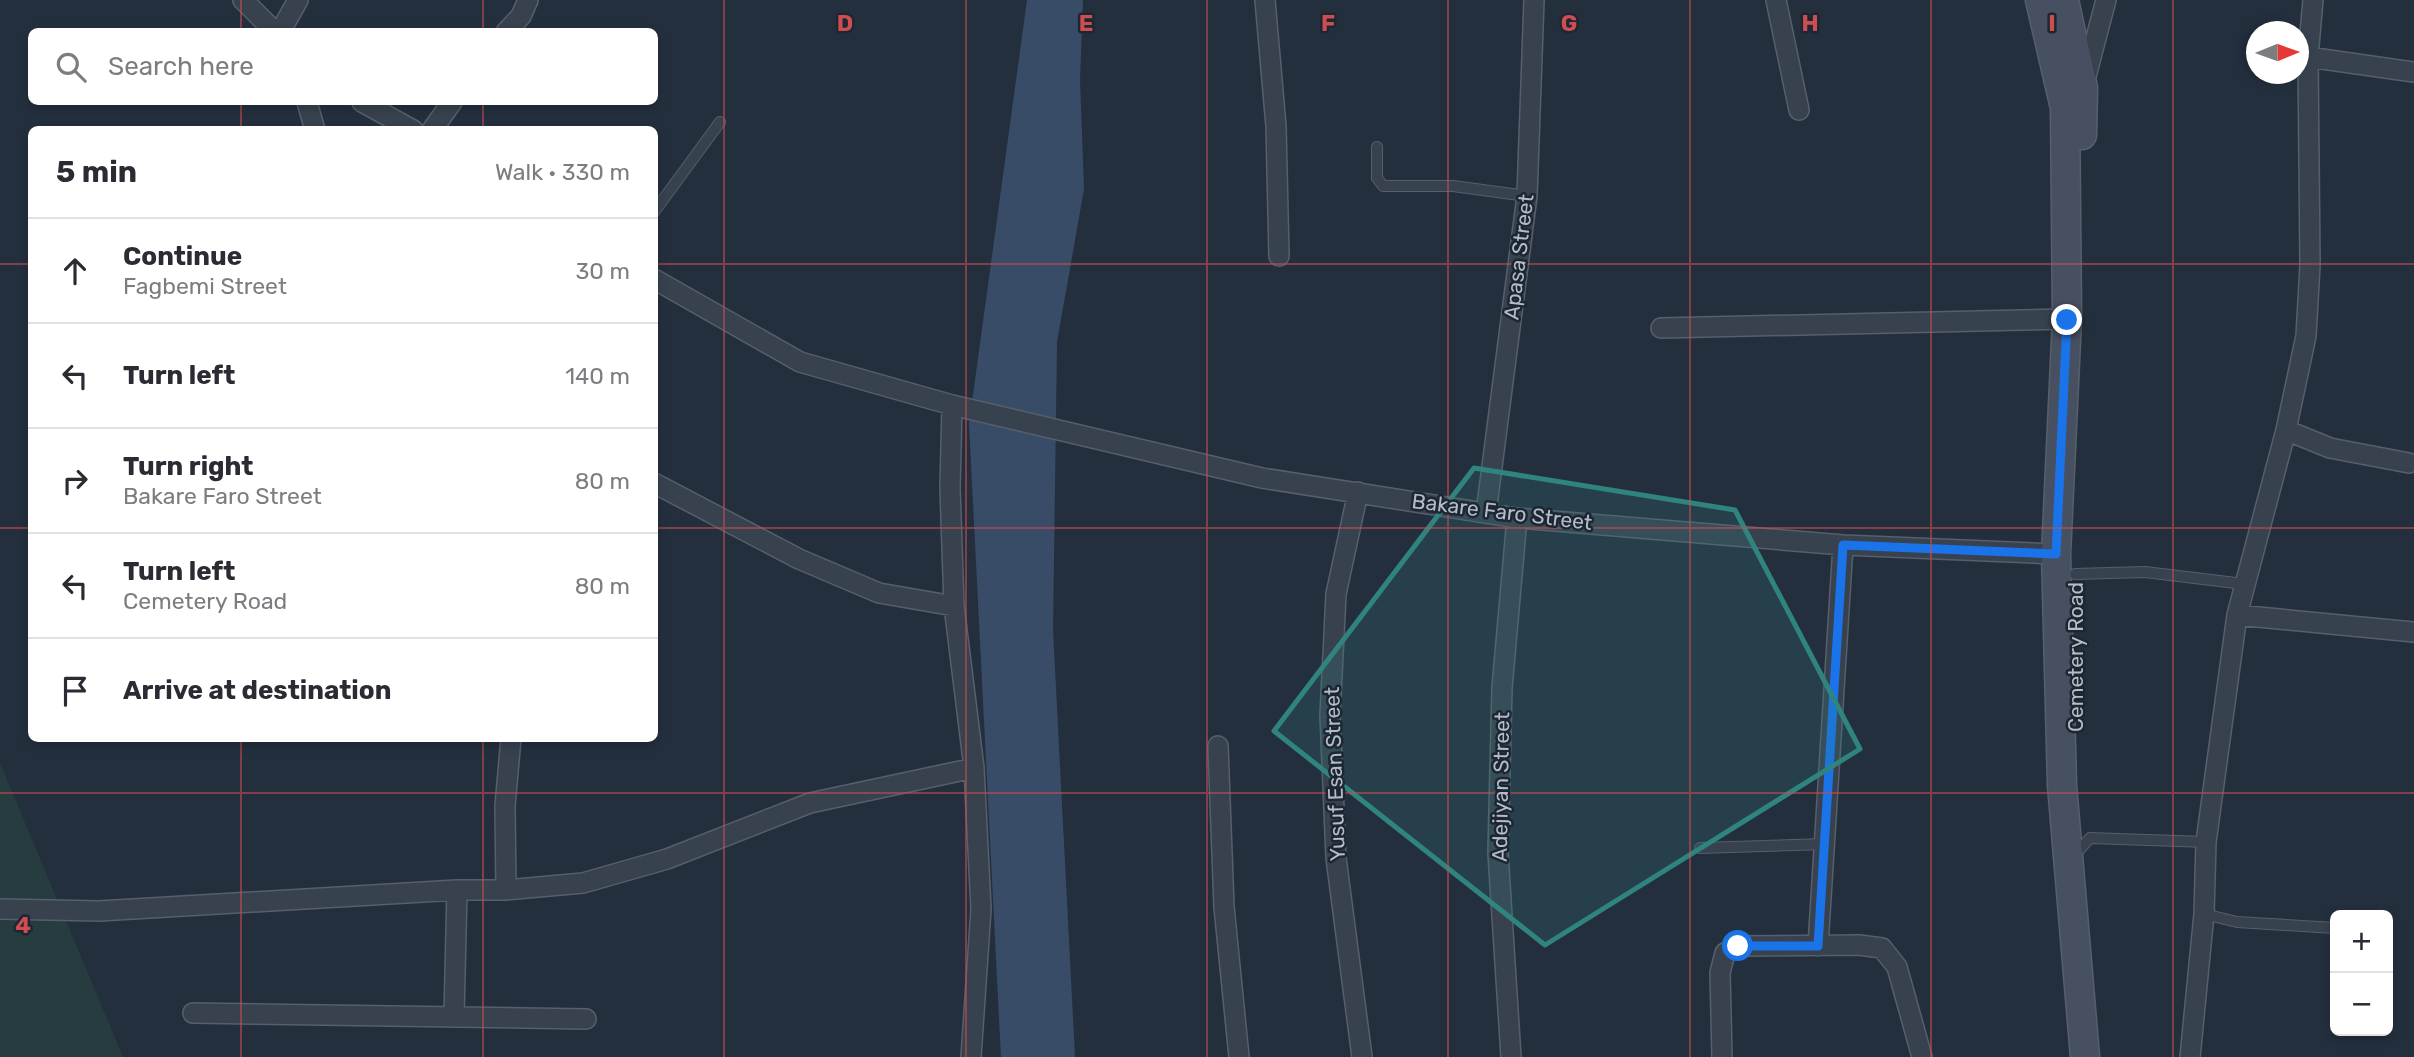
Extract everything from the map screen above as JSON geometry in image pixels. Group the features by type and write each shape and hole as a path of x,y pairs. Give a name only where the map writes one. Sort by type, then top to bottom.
{"main road":[{"path":"2040,0 2074,98"},
{"path":"2064,0 2074,98"},
{"name":"Cemetery Road","path":"2074,98 2067,320 2066,564 2080,849 2099,1057"},
{"name":"Cemetery Road","path":"2074,98 2062,785 2085,1057"}],"street":[{"path":"243,0 271,28"},
{"path":"283,28 298,0"},
{"path":"510,28 521,16 528,0"},
{"path":"1265,0 1276,126 1279,256"},
{"name":"Apasa Street","path":"1486,513 1527,196 1534,0"},
{"path":"1776,0 1799,110"},
{"path":"2074,98 2106,0"},
{"path":"2309,43 2312,0"},
{"path":"2309,57 2414,72"},
{"path":"2190,1057 2204,914 2206,842 2236,615 2286,430 2306,336 2310,265 2308,84"},
{"path":"307,105 314,126"},
{"path":"367,105 406,126"},
{"path":"435,126 451,105"},
{"name":"Bakare Faro Street","path":"658,288 800,362 955,406 1262,478 1517,518 2066,564"},
{"path":"1661,328 2067,320"},
{"path":"955,406 950,488 954,606 974,768 981,909 971,1057"},
{"path":"2286,430 2330,448 2409,463"},
{"path":"658,485 799,559 879,593 954,606"},
{"name":"Yusuf Esan Street","path":"1358,492 1336,594 1330,715 1336,858 1362,1057"},
{"name":"Adejiyan Street","path":"1511,1057 1498,853 1502,688 1517,518"},
{"path":"1818,946 1843,545"},
{"path":"2236,615 2414,632"},
{"path":"506,890 505,806 512,742"},
{"path":"1218,746 1224,907 1239,1057"},
{"path":"0,909 99,911 457,890 506,890 583,883 667,859 810,803 974,768"},
{"path":"454,1016 457,890"},
{"path":"1721,1057 1720,973 1724,953 1738,946 1859,945 1882,948 1897,967 1922,1057"},
{"path":"193,1013 586,1019"}],"lane":[{"path":"658,207 720,122"},
{"path":"1377,147 1377,178 1383,186 1453,186 1527,196"},
{"path":"2066,564 2244,584"},
{"path":"2080,849 2090,838 2206,842"},
{"path":"1700,848 1826,844"},
{"path":"2204,914 2237,922 2330,928"}],"highlighted area":[{"path":"1474,468 1735,510 1860,749 1545,945 1274,731"}],"green space":[{"path":"0,763 123,1057 0,1057"}],"water":[{"path":"1027,0 1083,0 1080,80 1084,189 1057,342 1053,630 1075,1057 1001,1057 969,424"}],"route":[{"path":"1738,946 1818,946 1843,545 2056,554 2067,320"}]}
